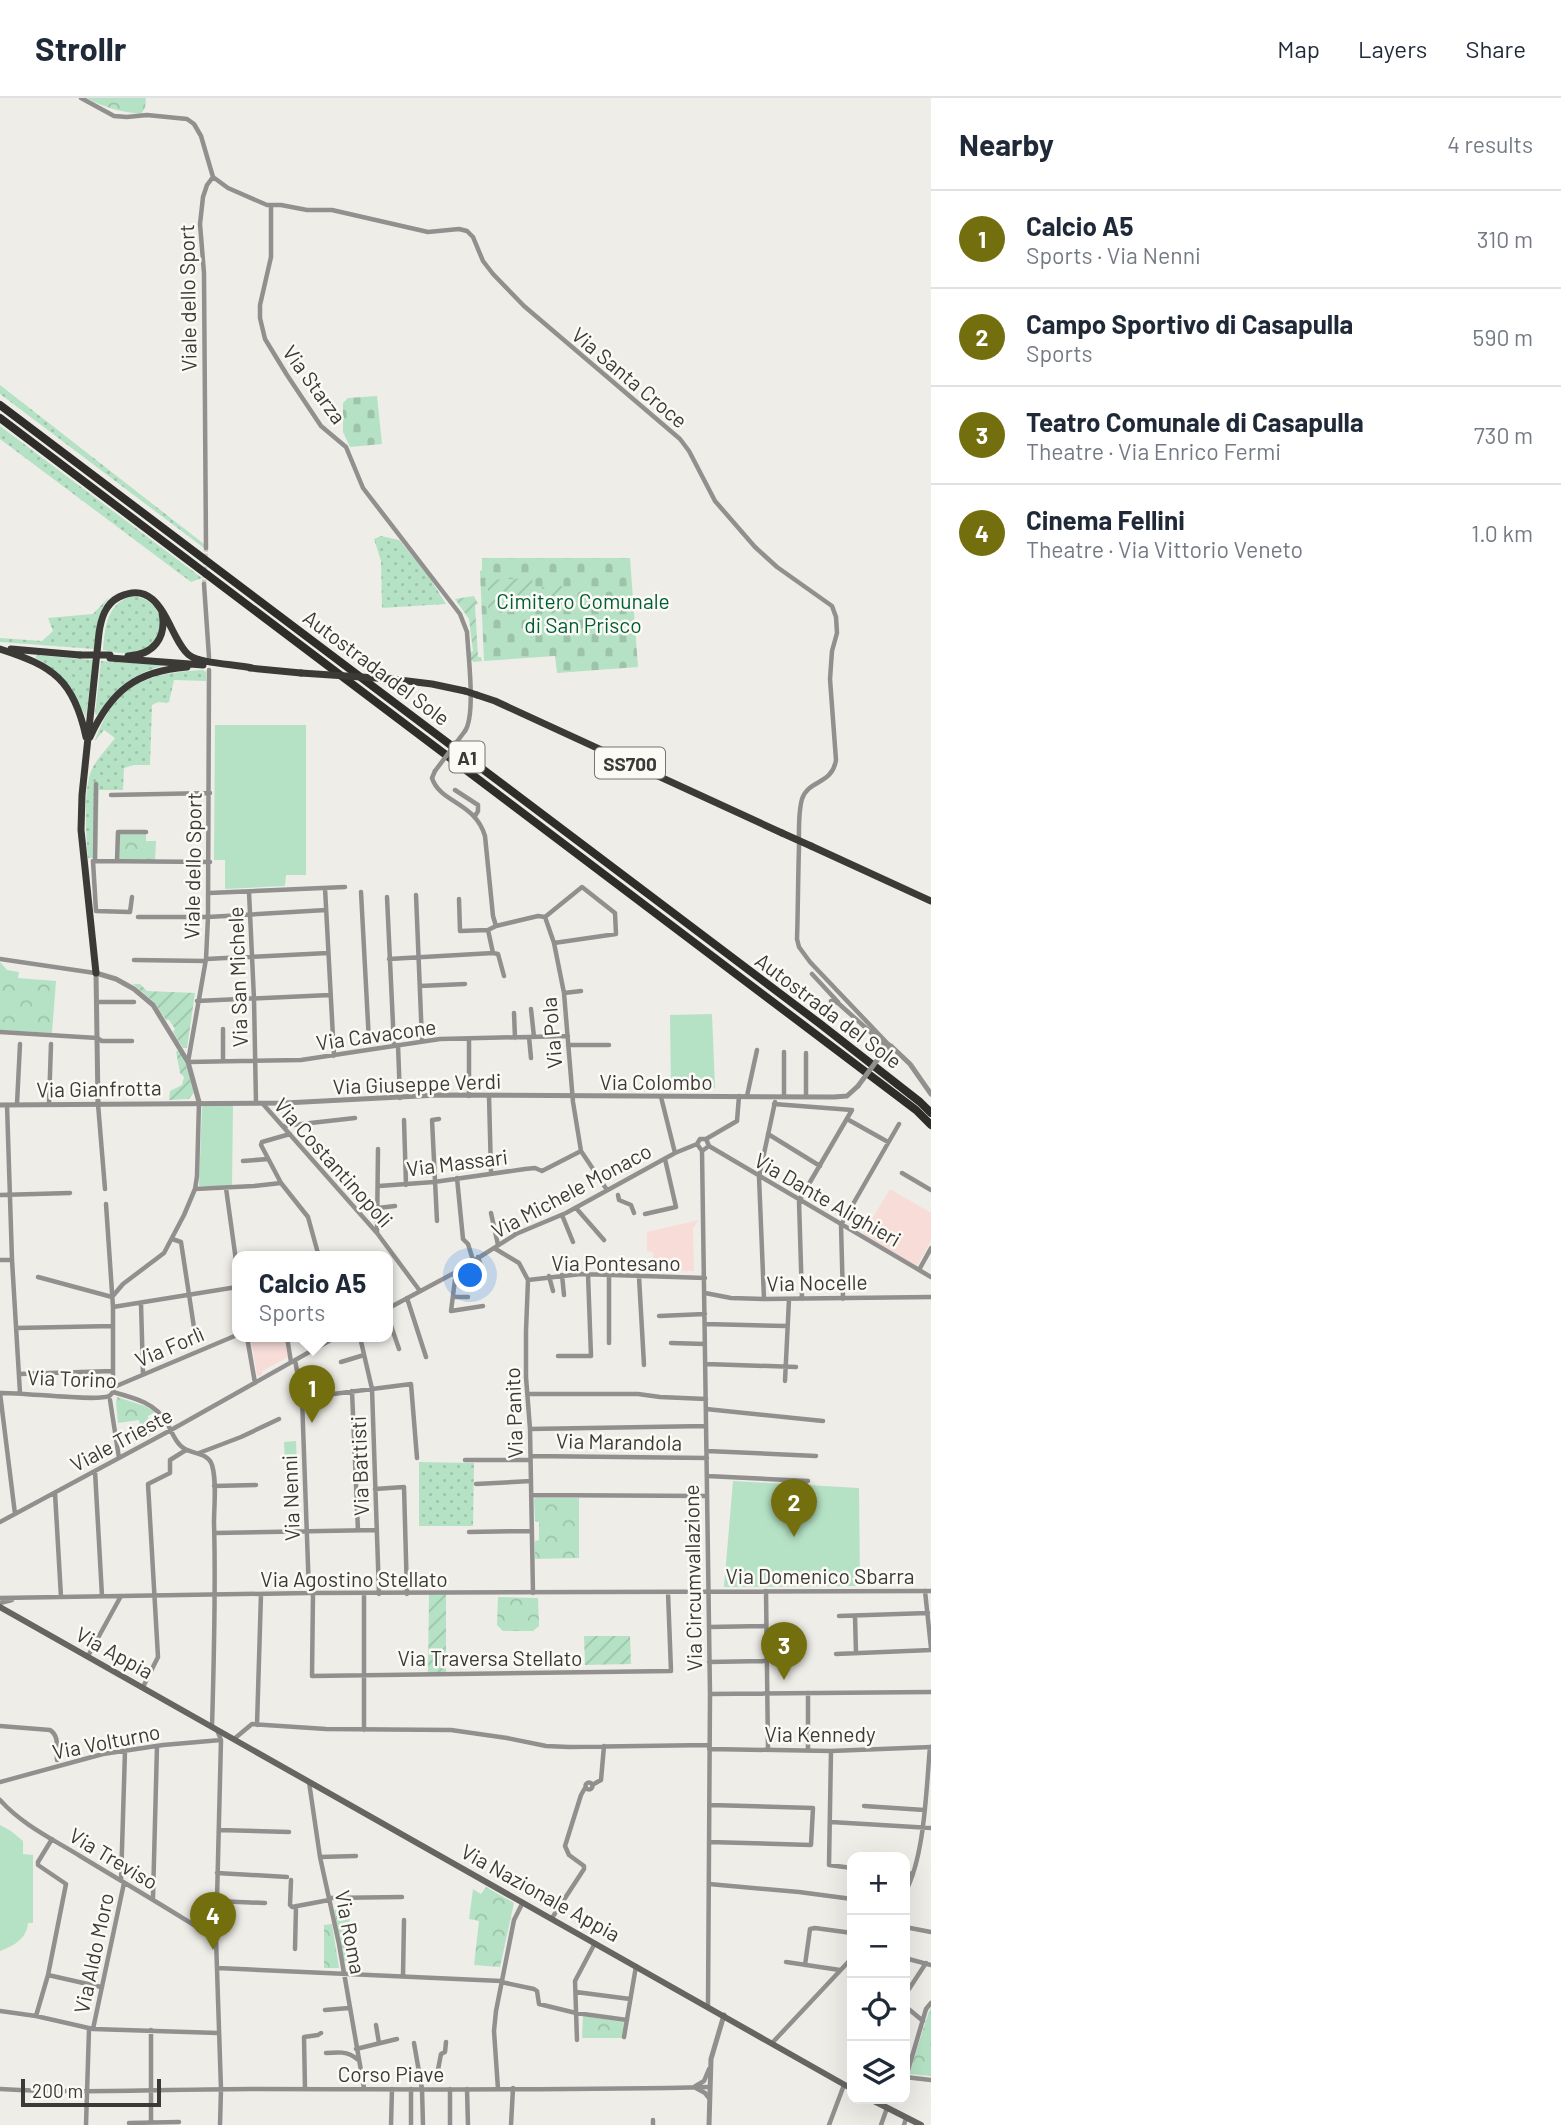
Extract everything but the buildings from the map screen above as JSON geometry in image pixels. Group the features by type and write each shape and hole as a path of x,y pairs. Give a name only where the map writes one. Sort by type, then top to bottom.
{"highway":[{"name":"Autostrada del Sole","path":"0,405 797,1007 931,1113"},
{"name":"Autostrada del Sole","path":"0,418 916,1110 931,1125"},
{"path":"96,973 81,830 99,633 107,608 116,599 135,593 148,597 169,620 180,644 191,657 252,668"},
{"path":"0,648 110,657 135,656 155,646 161,637 161,609"},
{"path":"0,648 42,665 61,680 75,700 87,744"},
{"name":"SS700","path":"110,657 208,668 252,668 391,679 465,691 495,701 931,901"},
{"path":"87,744 110,702 133,681 171,668 208,668"}],"main road":[{"name":"Via Appia","path":"0,1605 215,1728"},
{"name":"Via Nazionale Appia","path":"215,1728 847,2086"},
{"path":"879,2104 905,2122 921,2125"}],"street":[{"path":"81,98 114,116 147,115 187,120 194,124 201,136 213,177 236,191 271,205"},
{"name":"Viale dello Sport","path":"206,548 204,273 200,225 203,197 213,177"},
{"name":"Via Santa Croce","path":"271,205 332,210 428,232 459,229 467,231 474,237 483,261 524,306 680,439 715,501 755,547 777,567 832,606 837,633 832,651 830,678 836,760 829,777 810,786 802,798 799,823 797,939 810,962 888,1047"},
{"name":"Via Starza","path":"271,205 271,257 260,305 265,339 321,426 346,447 363,488 427,568 464,621 467,632 470,702 468,726 432,778 435,786 475,816"},
{"path":"205,584 209,657"},
{"name":"Viale dello Sport","path":"188,1062 206,960 210,862 208,668"},
{"path":"96,784 96,861 93,861 96,911 130,912 132,897"},
{"path":"456,790 478,805 475,816 482,824 485,836 496,926"},
{"path":"111,794 210,793"},
{"path":"117,861 116,834 146,832"},
{"path":"96,861 210,862"},
{"path":"209,893 345,887"},
{"path":"459,899 460,930 488,930 538,916 545,917 582,887 615,912 616,934 555,943"},
{"path":"325,888 334,1056"},
{"name":"Via San Michele","path":"249,892 259,1103"},
{"path":"361,892 369,1042"},
{"path":"416,895 422,1041"},
{"path":"387,897 400,1098"},
{"path":"138,917 208,917 326,911"},
{"name":"Via Pola","path":"545,917 555,943 564,993 573,1097 582,1151 607,1190"},
{"path":"488,930 493,953"},
{"path":"134,960 206,960 328,953"},
{"path":"389,959 493,953 498,954 504,976"},
{"path":"0,959 96,973 116,979 144,996 162,1019 188,1062 199,1102 195,1189 164,1252 123,1284 112,1297"},
{"path":"96,973 98,1103 105,1189"},
{"path":"812,974 838,1003 904,1058 931,1094"},
{"path":"420,986 465,984"},
{"path":"564,993 581,991"},
{"path":"197,1001 330,995"},
{"path":"831,1001 838,1003"},
{"path":"97,1003 134,1002"},
{"path":"531,1009 531,1058"},
{"path":"514,1013 515,1038"},
{"path":"223,1029 223,1061"},
{"path":"0,1032 132,1041"},
{"name":"Via Cavacone","path":"188,1062 301,1060 422,1041 568,1036"},
{"path":"469,1040 469,1096"},
{"path":"18,1104 20,1044"},
{"path":"49,1104 51,1044"},
{"path":"568,1045 609,1045"},
{"name":"Via Colombo","path":"573,1097 842,1097 859,1086 888,1047"},
{"path":"747,1096 757,1051"},
{"path":"784,1052 784,1096"},
{"path":"806,1053 806,1096"},
{"name":"Via Giuseppe Verdi","path":"259,1103 469,1096 573,1097"},
{"path":"489,1096 491,1174"},
{"name":"Via Michele Monaco","path":"393,1307 524,1230 576,1208 737,1121 739,1096"},
{"path":"764,1299 759,1177 776,1096"},
{"path":"661,1097 675,1153"},
{"name":"Via Gianfrotta","path":"4,1105 199,1102"},
{"name":"Via Costantinopoli","path":"199,1102 259,1103 283,1126 390,1251"},
{"path":"774,1104 852,1110 799,1201 802,1299"},
{"path":"4,1105 20,1393"},
{"path":"283,1126 355,1118"},
{"path":"437,1221 432,1120 439,1119"},
{"path":"846,1119 888,1142"},
{"path":"404,1120 406,1185"},
{"path":"842,1299 841,1226 899,1124"},
{"path":"290,1134 261,1143 281,1183 308,1217 317,1251"},
{"path":"768,1134 820,1166"},
{"path":"697,1144 702,1151 709,1146 706,1139"},
{"name":"Via Dante Alighieri","path":"709,1146 931,1277"},
{"path":"378,1149 379,1186"},
{"name":"Via Massari","path":"377,1233 379,1186 434,1182 535,1168 542,1171 582,1151"},
{"name":"Via Circumvallazione","path":"702,1151 710,1694 708,2006"},
{"path":"0,1152 8,1152"},
{"path":"243,1161 268,1159"},
{"path":"645,1214 676,1207 665,1159"},
{"path":"902,1173 931,1190"},
{"path":"457,1178 463,1239 468,1244 473,1260"},
{"path":"195,1189 281,1183"},
{"path":"226,1188 235,1251"},
{"path":"0,1195 70,1193"},
{"path":"618,1195 619,1200 631,1205 634,1213"},
{"path":"106,1204 113,1307 114,1389"},
{"path":"378,1208 395,1206"},
{"path":"576,1208 604,1240"},
{"path":"491,1213 496,1246 519,1263 528,1280"},
{"path":"562,1214 573,1242"},
{"path":"172,1239 181,1242 195,1334"},
{"path":"919,1270 931,1248"},
{"name":"Via Costantinopoli","path":"393,1255 420,1291"},
{"path":"478,1257 483,1272"},
{"path":"0,1260 12,1260"},
{"path":"456,1272 451,1311 483,1306"},
{"path":"558,1356 591,1356 588,1274"},
{"name":"Via Pontesano","path":"528,1280 588,1274 705,1278"},
{"path":"562,1275 564,1295"},
{"path":"609,1275 609,1343"},
{"path":"549,1276 553,1291"},
{"path":"639,1277 644,1365"},
{"path":"38,1278 112,1297"},
{"name":"Via Panito","path":"528,1280 526,1331 533,1593"},
{"path":"113,1307 232,1288"},
{"name":"Via Nocelle","path":"705,1293 731,1298 764,1299 931,1297"},
{"path":"453,1297 468,1297"},
{"path":"407,1298 426,1357"},
{"path":"785,1381 789,1299"},
{"path":"141,1303 143,1374"},
{"path":"659,1316 705,1314"},
{"path":"705,1324 786,1326"},
{"path":"16,1328 113,1326"},
{"path":"393,1330 399,1349"},
{"name":"Via Forlì","path":"114,1389 232,1337"},
{"path":"248,1342 255,1383 327,1342"},
{"name":"Via Nenni","path":"288,1342 302,1398 311,1593"},
{"name":"Via Battisti","path":"361,1342 372,1389 379,1594"},
{"path":"671,1343 706,1344"},
{"path":"341,1362 364,1354"},
{"path":"706,1364 796,1367"},
{"path":"19,1374 113,1371"},
{"name":"Viale Trieste","path":"0,1522 255,1383"},
{"path":"302,1398 411,1384 417,1458"},
{"name":"Via Torino","path":"0,1393 102,1397 110,1396 114,1389 152,1406 159,1412 176,1441 186,1450"},
{"path":"352,1391 358,1531"},
{"path":"0,1393 3,1438 15,1514"},
{"path":"528,1394 638,1394 706,1399"},
{"path":"110,1400 119,1458"},
{"path":"706,1409 823,1421"},
{"path":"198,1454 279,1419"},
{"path":"530,1429 706,1426"},
{"path":"143,1687 158,1657 148,1484 170,1473 170,1460 186,1450 205,1456 211,1464 214,1486 215,1728 221,1740 216,1901 220,2125"},
{"path":"707,1451 816,1456"},
{"name":"Via Marandola","path":"465,1460 707,1458"},
{"path":"95,1471 102,1596"},
{"path":"707,1476 808,1481"},
{"path":"476,1484 531,1481"},
{"path":"214,1486 256,1485"},
{"path":"375,1489 404,1488 407,1594"},
{"path":"55,1493 61,1597"},
{"path":"531,1495 707,1496"},
{"path":"215,1533 377,1530"},
{"path":"469,1532 531,1531"},
{"name":"Via Agostino Stellato","path":"0,1598 708,1591"},
{"name":"Via Domenico Sbarra","path":"708,1591 928,1591"},
{"path":"766,1591 768,1750"},
{"path":"836,1654 931,1649 928,1591"},
{"name":"Via Traversa Stellato","path":"311,1593 312,1675 671,1671 668,1592"},
{"path":"234,1739 255,1724 261,1594"},
{"path":"364,1594 364,1730"},
{"path":"88,1656 121,1595"},
{"name":"Via Appia","path":"0,1605 23,1597"},
{"path":"839,1616 928,1613"},
{"path":"855,1616 856,1653"},
{"path":"709,1627 766,1626"},
{"path":"709,1661 767,1661"},
{"path":"710,1694 931,1692"},
{"path":"808,1693 808,1750"},
{"name":"Via Kennedy","path":"255,1724 364,1730 451,1730 546,1746 831,1751 931,1747"},
{"path":"0,1726 54,1732 57,1760"},
{"name":"Via Volturno","path":"0,1782 125,1751 221,1740"},
{"path":"153,1898 157,1746"},
{"path":"552,1918 584,1869 584,1866 569,1855 565,1846 587,1783 601,1780 604,1746"},
{"path":"910,1884 923,1828 931,1747"},
{"name":"Via Aldo Moro","path":"86,2125 91,2029 122,1882 125,1751"},
{"path":"831,1751 829,1865 847,1867"},
{"name":"Via Roma","path":"309,1781 320,1857 364,2088"},
{"name":"Via Treviso","path":"0,1800 51,1839 153,1898 216,1939"},
{"path":"709,1805 813,1808 811,1845 709,1842"},
{"path":"864,1807 924,1810"},
{"path":"831,1822 931,1828"},
{"path":"219,1830 289,1832"},
{"path":"36,2017 48,1975 66,1884 38,1866 38,1861 51,1839"},
{"path":"320,1857 356,1856"},
{"path":"217,1873 289,1878 290,1905 296,1906 329,1899 402,1897"},
{"path":"709,1884 847,1898"},
{"path":"216,1901 265,1903"},
{"path":"498,2089 495,2011 514,1920 523,1902"},
{"path":"295,1949 296,1906"},
{"path":"403,1976 404,1920"},
{"path":"910,1928 931,1932"},
{"path":"805,1965 810,1929 847,1932"},
{"path":"577,2040 575,1981 596,1942"},
{"path":"910,1959 928,1964 910,1988"},
{"path":"786,1962 841,1970"},
{"path":"624,2037 636,1965"},
{"path":"773,2042 847,1965"},
{"path":"217,1968 501,1982 534,1989 537,1991 538,2004 576,2013 627,2020"},
{"path":"48,1975 101,1987"},
{"path":"576,1992 630,1999"},
{"path":"910,2061 926,2009 931,2003"},
{"path":"325,2010 349,2008"},
{"path":"910,2010 923,2021"},
{"path":"0,2011 91,2029 218,2033"},
{"path":"694,2087 705,2081 724,2015"},
{"path":"376,2025 379,2044"},
{"path":"151,2030 151,2124"},
{"path":"305,2089 304,2037 321,2033"},
{"path":"356,2049 397,2039"},
{"path":"420,2080 437,2075 446,2042"},
{"path":"414,2043 422,2089 423,2125"},
{"path":"326,2053 346,2053 358,2059"},
{"path":"709,2125 710,2065"},
{"path":"910,2078 931,2080"},
{"path":"829,2125 844,2084"},
{"path":"694,2087 709,2098"},
{"name":"Corso Piave","path":"0,2089 575,2090 709,2087"},
{"path":"511,2125 513,2088"},
{"path":"391,2125 392,2089"},
{"path":"411,2089 411,2125"},
{"path":"450,2089 450,2125"},
{"path":"467,2089 468,2125"},
{"path":"881,2125 887,2108"},
{"path":"129,2123 179,2122"}],"shaded area":[{"path":"890,1189 931,1213 931,1241 917,1266 863,1234"},
{"path":"699,1220 693,1228 694,1271 654,1270 653,1252 647,1251 647,1232"},
{"path":"252,1342 286,1342 288,1357 257,1376"}],"green space":[{"path":"86,98 146,98 141,114 112,109"},
{"path":"0,385 204,544 204,548 0,394"},
{"path":"377,396 382,444 350,447 343,432 343,403 348,398"},
{"path":"0,426 202,578 191,582 0,439"},
{"path":"381,536 399,540 426,572 446,604 382,608 381,561 374,539"},
{"name":"Cimitero Comunale di San Prisco","path":"482,558 630,558 638,667 557,673 555,656 484,661 480,571"},
{"path":"532,578 534,610 488,614 488,588 485,580"},
{"path":"562,586 563,613 543,614 542,587"},
{"path":"474,596 478,604 475,605 478,657 481,657 482,661 474,662 469,653 473,651 469,619 455,599"},
{"path":"109,597 96,628 94,649 0,642 0,638 42,641 53,631 48,618 93,614"},
{"path":"129,597 150,602 156,610 160,618 157,637 151,645 137,652 103,650 111,612"},
{"path":"37,655 93,660 86,717 71,688 60,675 35,657"},
{"path":"101,661 165,665 126,683 97,715"},
{"path":"203,670 206,672 206,681 174,680 169,702 152,705 150,765 124,768 123,790 99,790 97,858 88,858 87,788 94,765 115,738 104,730 95,741 112,706 135,685 149,679 165,674"},
{"path":"215,725 306,725 306,875 286,875 285,886 225,889 225,860 214,860"},
{"path":"118,832 146,832 146,841 156,841 155,862 117,861"},
{"path":"0,962 7,970 19,972 18,978 56,981 52,1033 0,1030"},
{"path":"133,984 140,984 147,991 195,993 187,1048 183,1048 173,1032 175,1029 154,1002"},
{"path":"712,1014 715,1088 671,1088 670,1015"},
{"path":"176,1051 179,1051 185,1061 194,1092 189,1099 169,1100 170,1091 182,1085 184,1077 180,1073"},
{"path":"233,1105 232,1186 199,1186 202,1107"},
{"path":"117,1397 155,1412 148,1416 151,1435 143,1440 139,1420 118,1423"},
{"path":"296,1441 298,1490 286,1490 284,1442"},
{"path":"419,1462 474,1463 473,1526 419,1526"},
{"path":"733,1481 859,1488 860,1586 724,1587"},
{"path":"536,1498 579,1498 579,1558 535,1559 535,1541 539,1540 539,1522 535,1521"},
{"path":"429,1593 446,1593 446,1673 428,1673"},
{"path":"498,1597 538,1598 539,1626 533,1631 503,1631 497,1625"},
{"path":"584,1636 630,1636 631,1664 585,1665"},
{"path":"0,1825 23,1841 23,1854 33,1855 33,1923 28,1923 19,1941 0,1951"},
{"path":"486,1887 514,1903 500,1967 474,1965 479,1921 469,1919 473,1889 481,1894"},
{"path":"334,1910 350,1910 348,1961 344,1961"},
{"path":"332,1924 339,1968 324,1968 324,1925"},
{"path":"931,2008 931,2076 910,2074 910,2071"},
{"path":"583,2016 624,2022 622,2038 582,2038"}],"tunnel":[{"path":"204,584 206,548"}],"place":[{"name":"Calcio A5","path":"312,1423"},
{"name":"Campo Sportivo di Casapulla","path":"794,1537"},
{"name":"Teatro Comunale di Casapulla","path":"784,1680"},
{"name":"Cinema Fellini","path":"213,1950"}]}
